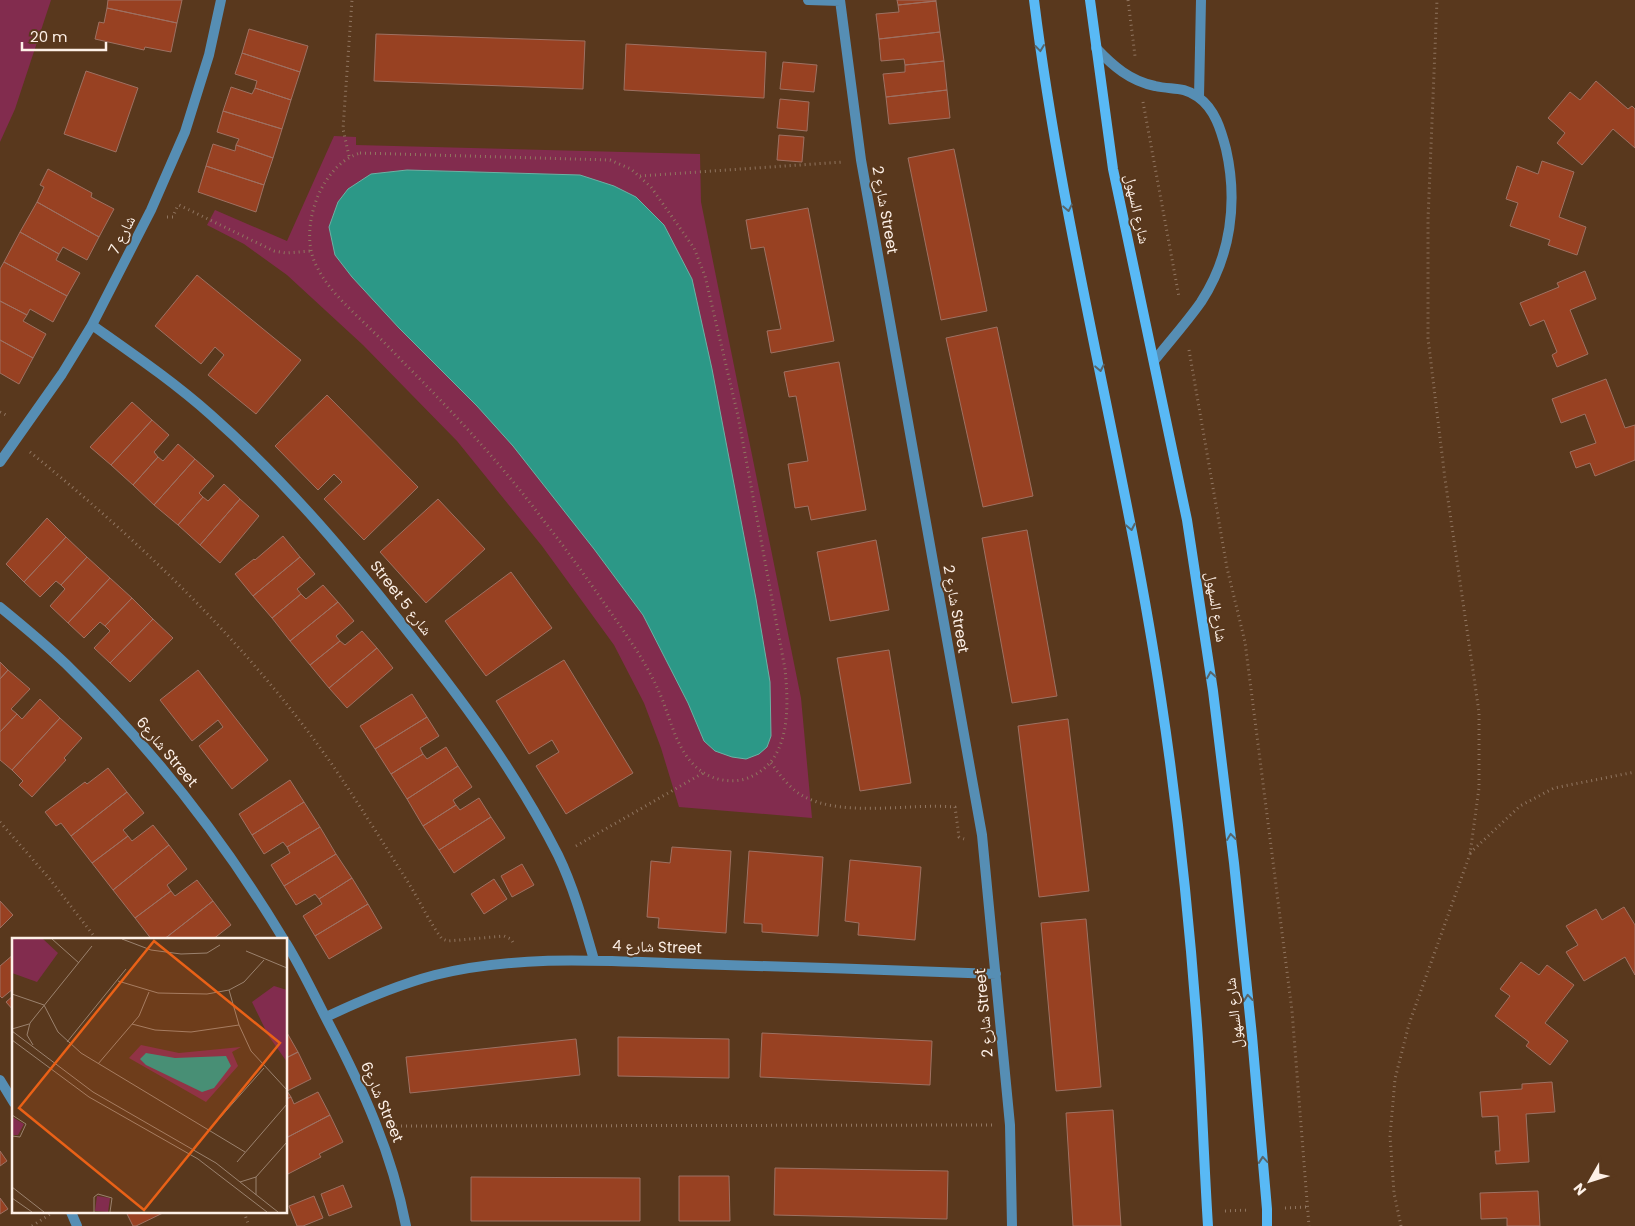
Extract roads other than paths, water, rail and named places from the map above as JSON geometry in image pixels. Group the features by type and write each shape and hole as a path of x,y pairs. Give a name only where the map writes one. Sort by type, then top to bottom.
{"main road":[{"path":"1034,0 1041,56 1062,179 1132,530 1161,699 1182,868 1196,1020 1208,1226"},
{"name":"شارع السهول","path":"1090,0 1113,169 1187,520 1213,691 1241,930 1267,1226"}],"street":[{"name":"شارع 7","path":"0,462 62,374 92,325 152,210 185,132 209,55 221,0"},
{"path":"808,0 840,1"},
{"path":"1199,97 1202,0"},
{"name":"شارع 2 Street","path":"840,1 861,160 982,835 1010,1125 1012,1226"},
{"path":"1096,48 1113,66 1133,79 1156,87 1186,89 1199,97 1210,108 1218,122 1231,172 1233,208 1227,244 1214,278 1200,303 1154,361"},
{"name":"Street شارع 5","path":"92,325 153,369 210,414 264,464 315,517 363,573 449,684 489,739 526,797 558,856 579,908 594,960"},
{"name":"شارع6 Street","path":"0,607 65,664 124,724 179,790 214,836 259,899 283,938"},
{"name":"شارع6 Street","path":"288,947 354,1071 378,1126 392,1167 406,1226"},
{"name":"شارع 4 Street","path":"326,1017 382,991 435,975 475,967 518,962 594,960 996,974"},
{"path":"0,1080 12,1100"},
{"path":"72,1214 77,1226"}],"water":[{"path":"407,170 580,175 614,186 636,197 664,225 692,279 712,369 756,599 770,682 771,736 767,747 759,754 746,759 732,757 715,751 704,741 688,703 643,615 594,549 513,446 477,406 399,328 352,277 335,255 329,227 338,202 348,189 371,174"}]}
